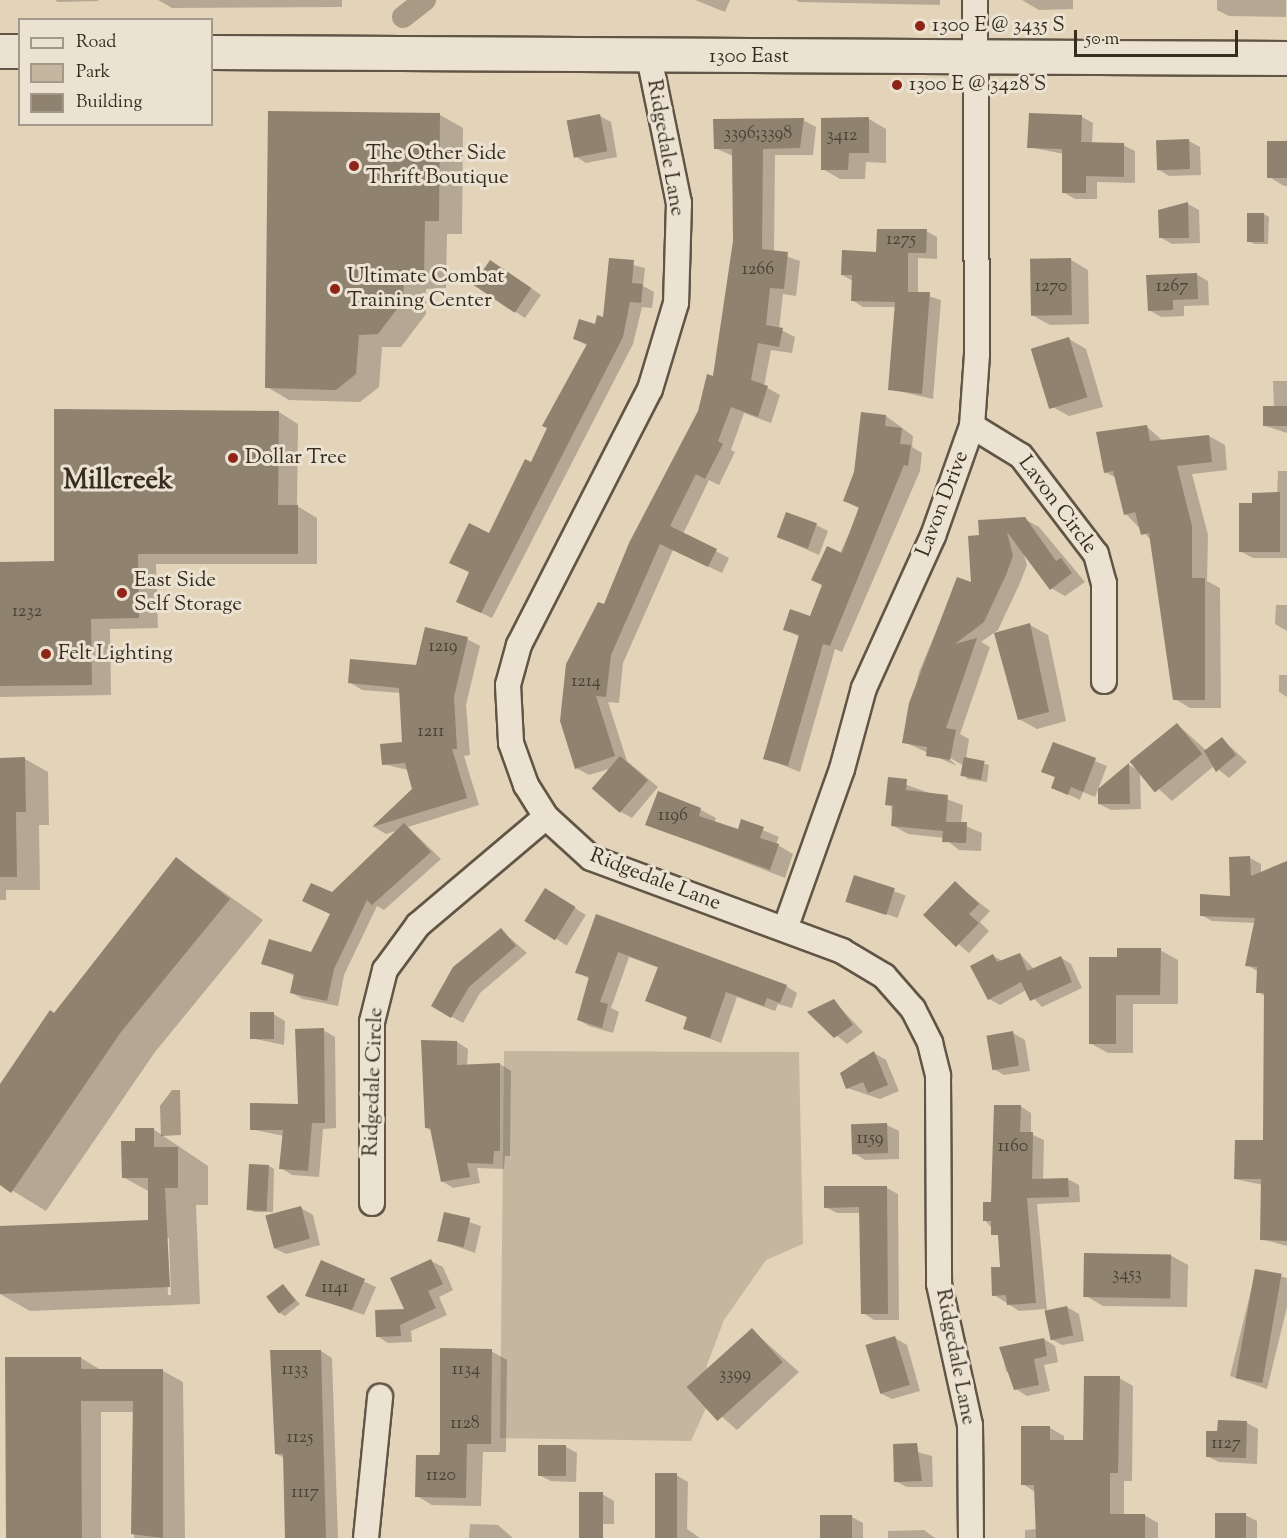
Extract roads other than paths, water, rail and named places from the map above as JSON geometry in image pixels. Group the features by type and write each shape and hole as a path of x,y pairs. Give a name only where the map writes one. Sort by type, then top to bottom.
{"main road":[{"path":"0,51 18,51"},
{"name":"1300 East","path":"213,52 649,57 1287,58"}],"street":[{"name":"Lavon Drive","path":"785,929 842,769 864,688 933,536 972,426 977,354 975,0"},
{"name":"Ridgedale Lane","path":"649,57 679,203 676,303 650,389 512,664 507,704 511,743 526,785 546,817 591,858 842,951 884,976 913,1010 930,1042 939,1092 939,1284 970,1425 971,1538"},
{"name":"Lavon Circle","path":"972,426 1021,456 1096,554 1104,583 1104,681"},
{"name":"Ridgedale Circle","path":"372,1203 372,1022 385,970 418,925 546,817"},
{"path":"366,1538 380,1397"}],"waterway":[{"path":"403,17 425,0"}],"place":[{"name":"1300 E @ 3435 S","path":"920,26"},
{"name":"1300 E @ 3428 S","path":"897,85"},
{"name":"The Other Side Thrift Boutique","path":"354,166"},
{"name":"Ultimate Combat Training Center","path":"335,289"},
{"name":"Dollar Tree","path":"233,458"},
{"name":"East Side Self Storage","path":"122,593"},
{"name":"Felt Lighting","path":"46,654"}],"district":[{"name":"Millcreek","path":"118,482"}]}
